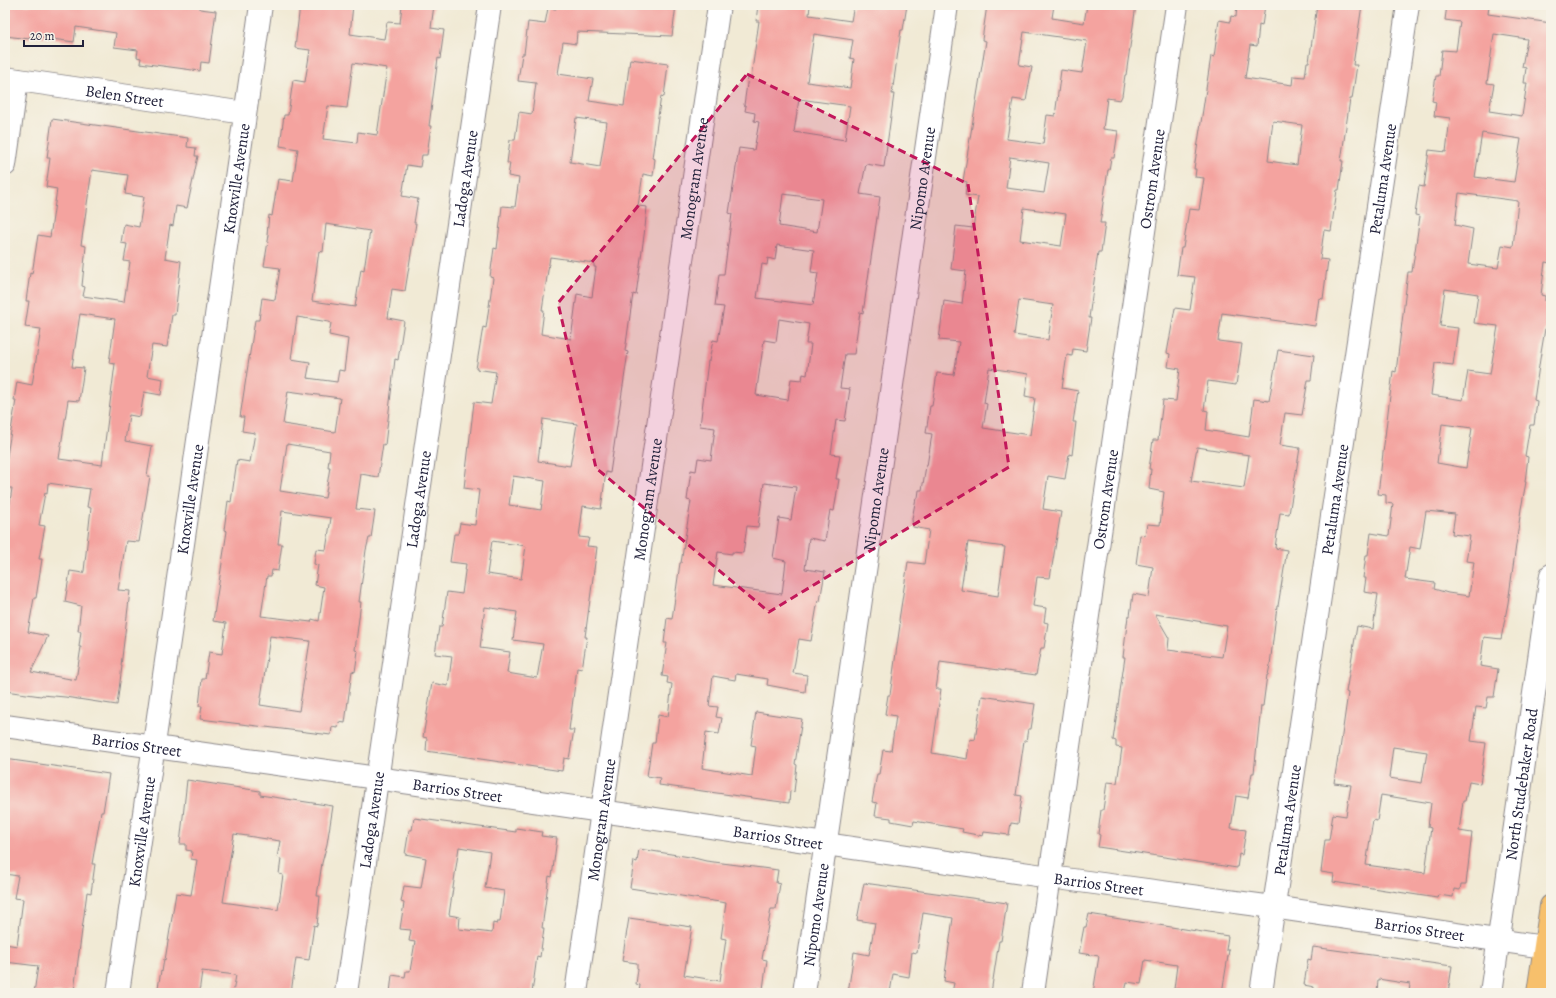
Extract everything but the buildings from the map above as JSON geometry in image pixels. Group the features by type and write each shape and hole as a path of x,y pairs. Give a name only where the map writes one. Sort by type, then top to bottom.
{"main road":[{"path":"1538,993 1548,948 1551,906"}],"street":[{"name":"Knoxville Avenue","path":"118,993 261,5"},
{"name":"Ladoga Avenue","path":"346,993 490,5"},
{"name":"Monogram Avenue","path":"576,993 719,5"},
{"name":"Nipomo Avenue","path":"804,993 948,5"},
{"name":"Ostrom Avenue","path":"1033,993 1177,5"},
{"name":"Petaluma Avenue","path":"1261,993 1408,5"},
{"name":"Belen Street","path":"11,79 245,113"},
{"path":"5,165 11,79"},
{"name":"North Studebaker Road","path":"1490,993 1551,574"},
{"name":"Barrios Street","path":"5,726 377,778 1548,948"}],"highlighted area":[{"path":"747,74 968,184 1009,467 769,612 596,468 558,303"}]}
